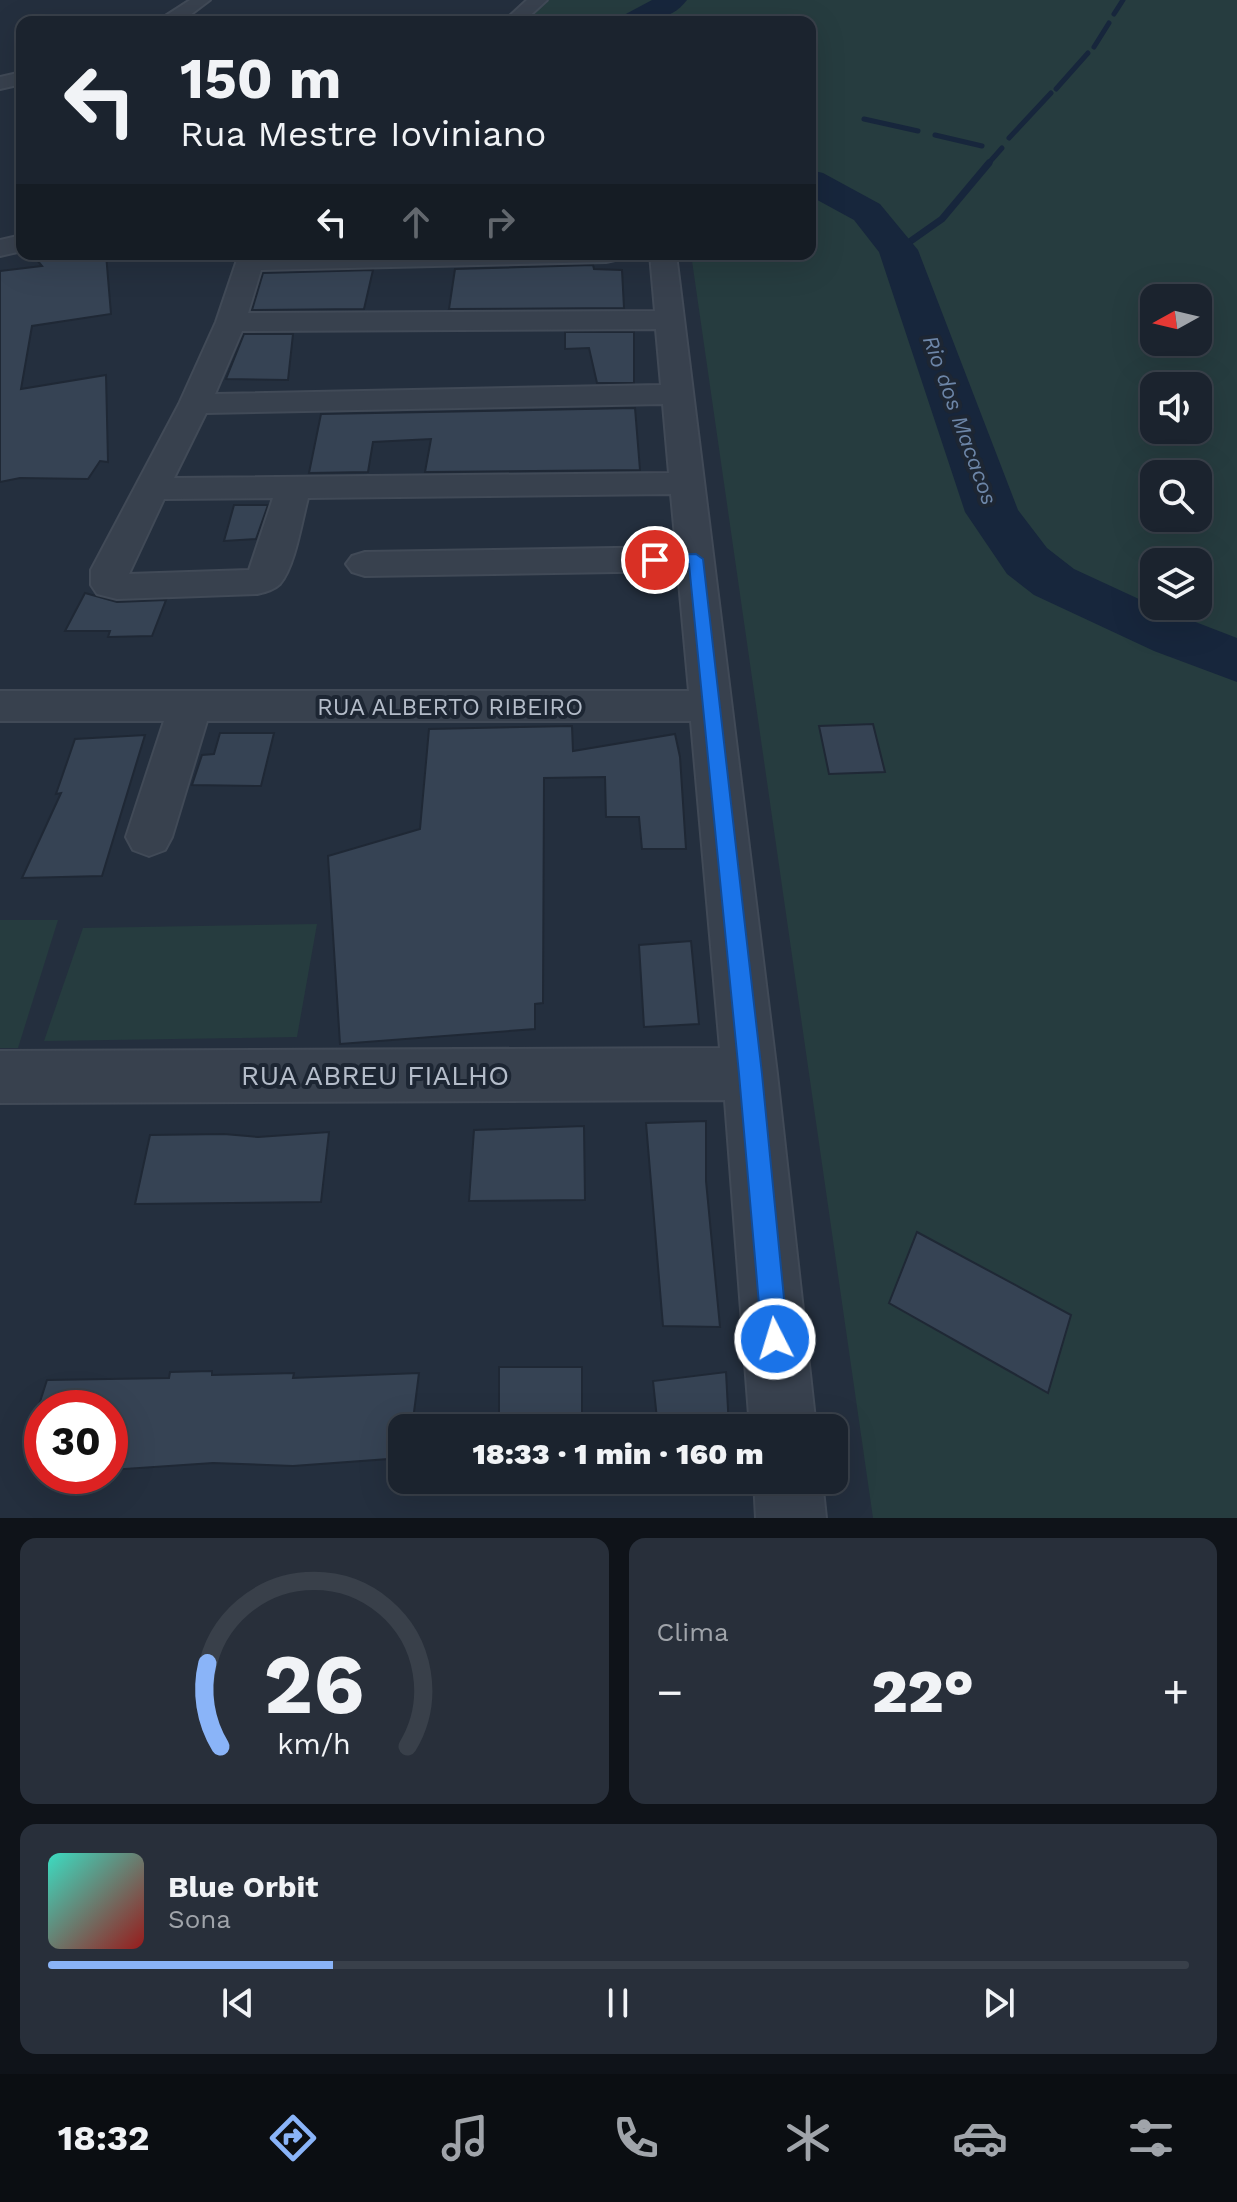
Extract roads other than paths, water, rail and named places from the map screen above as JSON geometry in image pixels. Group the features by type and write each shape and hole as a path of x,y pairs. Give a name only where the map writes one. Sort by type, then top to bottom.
{"street":[{"path":"178,16 201,0"},
{"path":"519,16 538,0"},
{"path":"249,260 231,322 154,489 110,570 110,585 131,587 257,582 266,576 270,568 293,489"},
{"path":"664,260 750,1074 782,1414"},
{"path":"231,322 670,320"},
{"path":"195,404 678,394"},
{"path":"154,489 688,483"},
{"path":"365,564 696,559"},
{"name":"RUA ALBERTO RIBEIRO","path":"0,706 711,706"},
{"path":"149,837 190,708"},
{"name":"RUA ABREU FIALHO","path":"0,1077 750,1074"},
{"path":"789,1494 791,1518"}],"waterway":[{"name":"Rio dos Macacos","path":"643,16 673,0"},
{"path":"1114,14 1123,0"},
{"path":"1094,47 1109,23"},
{"path":"1056,89 1088,53"},
{"path":"1009,138 1051,93"},
{"path":"864,119 918,131"},
{"path":"935,135 982,146"},
{"path":"987,165 1002,148"},
{"path":"898,250 942,219 989,163"},
{"name":"Rio dos Macacos","path":"816,184 867,212 898,250 992,512 1027,561 1054,582 1175,637 1237,661"}]}
